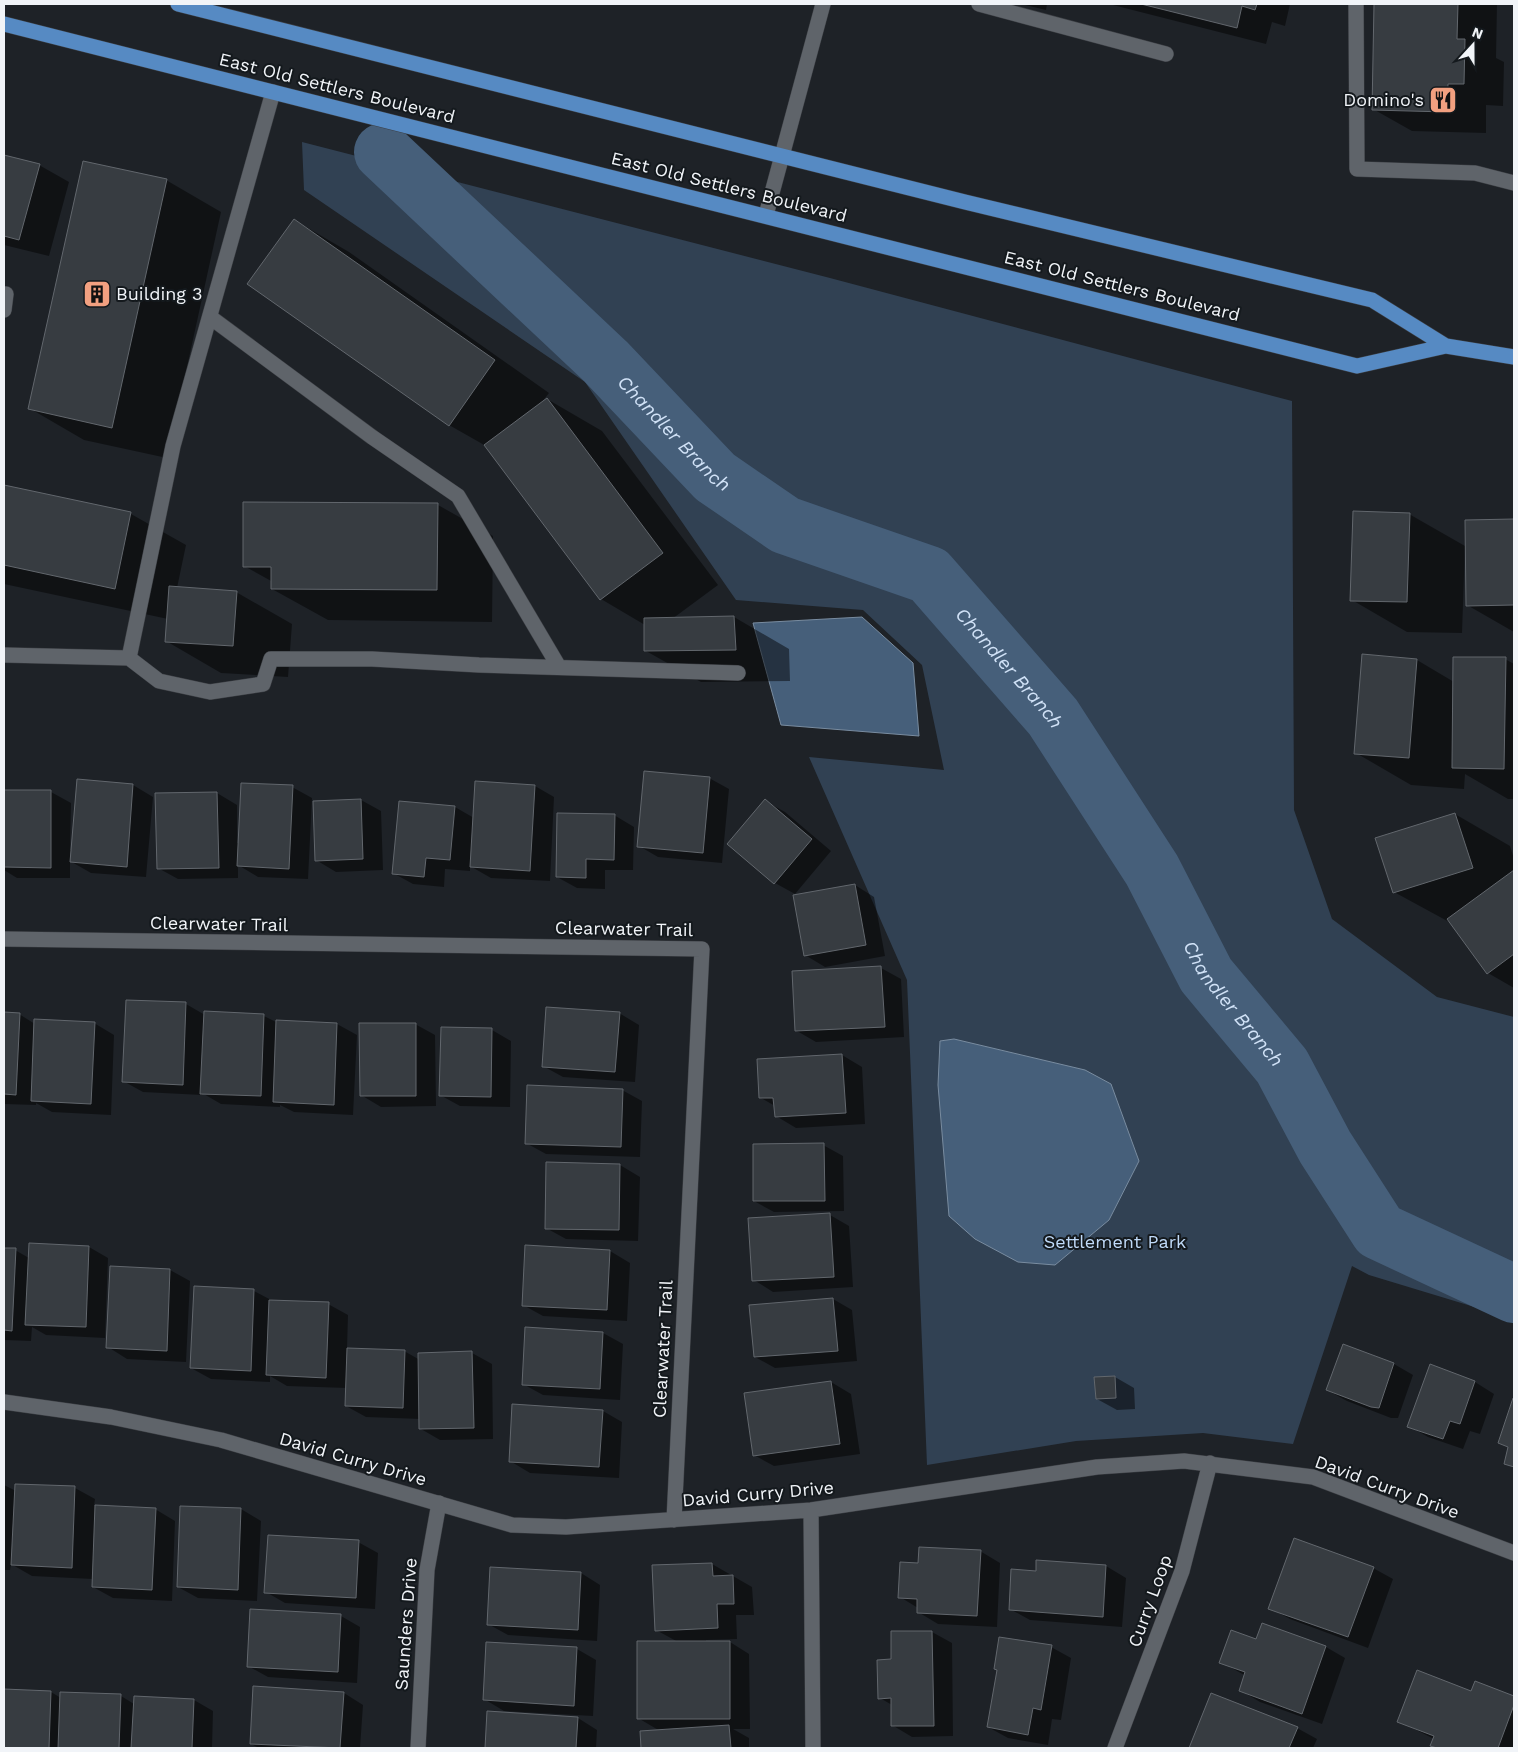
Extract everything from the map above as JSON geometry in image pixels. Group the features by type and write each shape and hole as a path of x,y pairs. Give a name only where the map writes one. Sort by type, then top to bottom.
{"main road":[{"name":"East Old Settlers Boulevard","path":"178,4 965,202 1372,300 1446,346"},
{"name":"East Old Settlers Boulevard","path":"4,24 766,215 1357,366 1446,346 1514,357"}],"street":[{"path":"766,215 823,4"},
{"path":"979,4 1166,54"},
{"path":"1356,4 1357,169 1475,173 1514,183"},
{"path":"129,658 173,446 273,92"},
{"path":"4,294 6,294 4,310"},
{"path":"210,317 372,437 458,496 559,667"},
{"path":"4,654 129,658 159,681 210,692 263,684 271,659 372,659 479,665 738,673"},
{"name":"Clearwater Trail","path":"4,939 702,949 674,1520"},
{"name":"David Curry Drive","path":"4,1402 111,1417 221,1440 512,1525 566,1527 811,1510 1098,1467 1184,1462 1210,1463 1313,1477 1514,1553"},
{"name":"Curry Loop","path":"1115,1748 1182,1571 1210,1463"},
{"name":"Saunders Drive","path":"418,1748 427,1570 439,1503"},
{"path":"811,1510 813,1748"}],"green space":[{"name":"Settlement Park","path":"302,142 830,278 1292,401 1294,810 1332,919 1437,997 1514,1017 1514,1319 1369,1275 1352,1266 1293,1444 1203,1433 1076,1441 927,1465 907,980 809,757 944,770 922,665 863,610 736,600 585,382 304,190"}],"shaded area":[{"path":"862,617 913,663 919,736 781,725 753,623"},
{"path":"954,1039 1085,1070 1111,1084 1139,1161 1109,1220 1055,1265 1018,1262 975,1239 949,1216 938,1085 940,1041"}],"building":[{"path":"1141,4 1257,4 1255,10 1242,6 1237,28"},
{"path":"1374,4 1458,4 1457,39 1465,39 1464,84 1448,84 1447,112 1372,110"},
{"path":"4,155 40,164 19,240 4,236"},
{"name":"Building 3","path":"83,161 167,179 112,428 28,409"},
{"path":"294,219 495,360 449,426 247,284"},
{"path":"547,398 663,553 600,600 484,445"},
{"path":"4,485 131,512 115,589 4,565"},
{"path":"243,502 438,503 437,590 271,589 271,567 243,567"},
{"path":"1353,511 1410,513 1407,602 1350,601"},
{"path":"1514,519 1514,605 1466,606 1465,520"},
{"path":"169,586 237,591 233,646 165,642"},
{"path":"734,616 736,650 644,651 644,618"},
{"path":"1362,654 1417,659 1409,758 1354,754"},
{"path":"1453,657 1506,657 1504,769 1452,768"},
{"path":"644,771 710,777 703,853 637,847"},
{"path":"77,779 133,784 127,867 70,862"},
{"path":"475,781 535,785 530,871 470,867"},
{"path":"241,783 293,785 289,869 237,866"},
{"path":"4,790 51,790 51,868 4,867"},
{"path":"217,792 219,868 157,869 155,793"},
{"path":"361,799 363,859 315,861 313,801"},
{"path":"765,799 812,839 774,884 727,844"},
{"path":"399,801 455,806 450,860 426,858 424,877 392,874"},
{"path":"557,813 615,814 614,860 586,859 586,878 556,877"},
{"path":"1455,813 1473,868 1393,893 1375,838"},
{"path":"1514,870 1514,954 1487,974 1447,919"},
{"path":"855,884 866,945 804,956 793,895"},
{"path":"881,966 885,1027 795,1031 792,971"},
{"path":"126,1000 186,1002 183,1085 122,1082"},
{"path":"546,1007 620,1012 615,1072 542,1067"},
{"path":"204,1011 264,1014 261,1096 200,1094"},
{"path":"4,1012 20,1013 16,1095 4,1094"},
{"path":"34,1019 95,1022 91,1104 31,1101"},
{"path":"276,1020 337,1023 334,1105 273,1102"},
{"path":"359,1023 416,1023 416,1096 360,1096"},
{"path":"441,1027 492,1028 491,1097 439,1096"},
{"path":"842,1054 846,1113 775,1117 773,1098 759,1098 757,1059"},
{"path":"527,1085 623,1089 621,1147 525,1144"},
{"path":"824,1143 825,1201 753,1201 753,1144"},
{"path":"546,1162 620,1164 619,1230 545,1229"},
{"path":"830,1213 834,1277 752,1281 748,1218"},
{"path":"29,1243 89,1246 86,1327 25,1325"},
{"path":"525,1245 610,1250 607,1310 522,1306"},
{"path":"4,1248 16,1248 12,1331 4,1330"},
{"path":"110,1266 170,1269 167,1351 106,1348"},
{"path":"194,1286 254,1289 251,1371 190,1368"},
{"path":"833,1298 838,1351 754,1357 749,1305"},
{"path":"269,1300 329,1302 326,1378 266,1375"},
{"path":"525,1327 603,1332 600,1389 522,1385"},
{"path":"1343,1344 1394,1363 1379,1408 1371,1407 1326,1390"},
{"path":"347,1348 405,1350 403,1408 345,1406"},
{"path":"472,1351 474,1428 419,1429 418,1353"},
{"path":"1430,1364 1475,1381 1460,1424 1450,1421 1443,1439 1407,1427"},
{"path":"1115,1376 1116,1398 1096,1399 1094,1377"},
{"path":"831,1381 840,1444 753,1456 744,1393"},
{"path":"1513,1398 1514,1467 1504,1464 1508,1447 1498,1443"},
{"path":"512,1404 603,1410 599,1467 509,1462"},
{"path":"15,1484 75,1486 72,1568 11,1565"},
{"path":"95,1505 156,1508 152,1590 92,1587"},
{"path":"180,1506 241,1508 238,1590 177,1587"},
{"path":"268,1535 359,1540 356,1598 264,1593"},
{"path":"1294,1538 1374,1567 1348,1637 1268,1609"},
{"path":"919,1547 981,1550 977,1616 917,1613 917,1599 898,1598 900,1562 918,1563"},
{"path":"1036,1560 1106,1565 1103,1617 1009,1610 1011,1569 1036,1571"},
{"path":"712,1563 713,1576 733,1575 734,1604 717,1604 718,1628 655,1631 652,1565"},
{"path":"490,1567 581,1572 578,1630 487,1625"},
{"path":"250,1609 341,1614 338,1672 247,1667"},
{"path":"1262,1623 1326,1646 1302,1714 1239,1691 1245,1672 1219,1663 1231,1630 1256,1639"},
{"path":"891,1631 932,1631 934,1726 891,1726 891,1698 878,1699 877,1660 891,1659"},
{"path":"999,1637 1052,1645 1041,1710 1033,1708 1028,1735 987,1727 997,1670 994,1669"},
{"path":"637,1641 730,1641 730,1719 637,1719"},
{"path":"486,1642 577,1647 574,1706 483,1700"},
{"path":"1417,1670 1471,1691 1475,1681 1514,1696 1514,1705 1498,1748 1437,1748 1430,1746 1434,1736 1397,1722"},
{"path":"253,1686 344,1692 340,1748 250,1744"},
{"path":"4,1689 51,1691 49,1748 4,1748"},
{"path":"60,1692 121,1694 119,1748 58,1748"},
{"path":"1211,1693 1298,1727 1289,1748 1189,1748"},
{"path":"134,1696 194,1699 192,1748 131,1748"},
{"path":"487,1711 578,1717 576,1748 485,1748"},
{"path":"729,1725 731,1748 641,1748 640,1731"}],"waterway":[{"name":"Chandler Branch","path":"383,152 606,362 715,477 785,525 929,575 1053,717 1152,870 1206,975 1282,1066 1325,1147 1379,1231 1514,1294"}],"place":[{"name":"Domino's","path":"1443,100"},
{"name":"Building 3","path":"97,294"}]}
